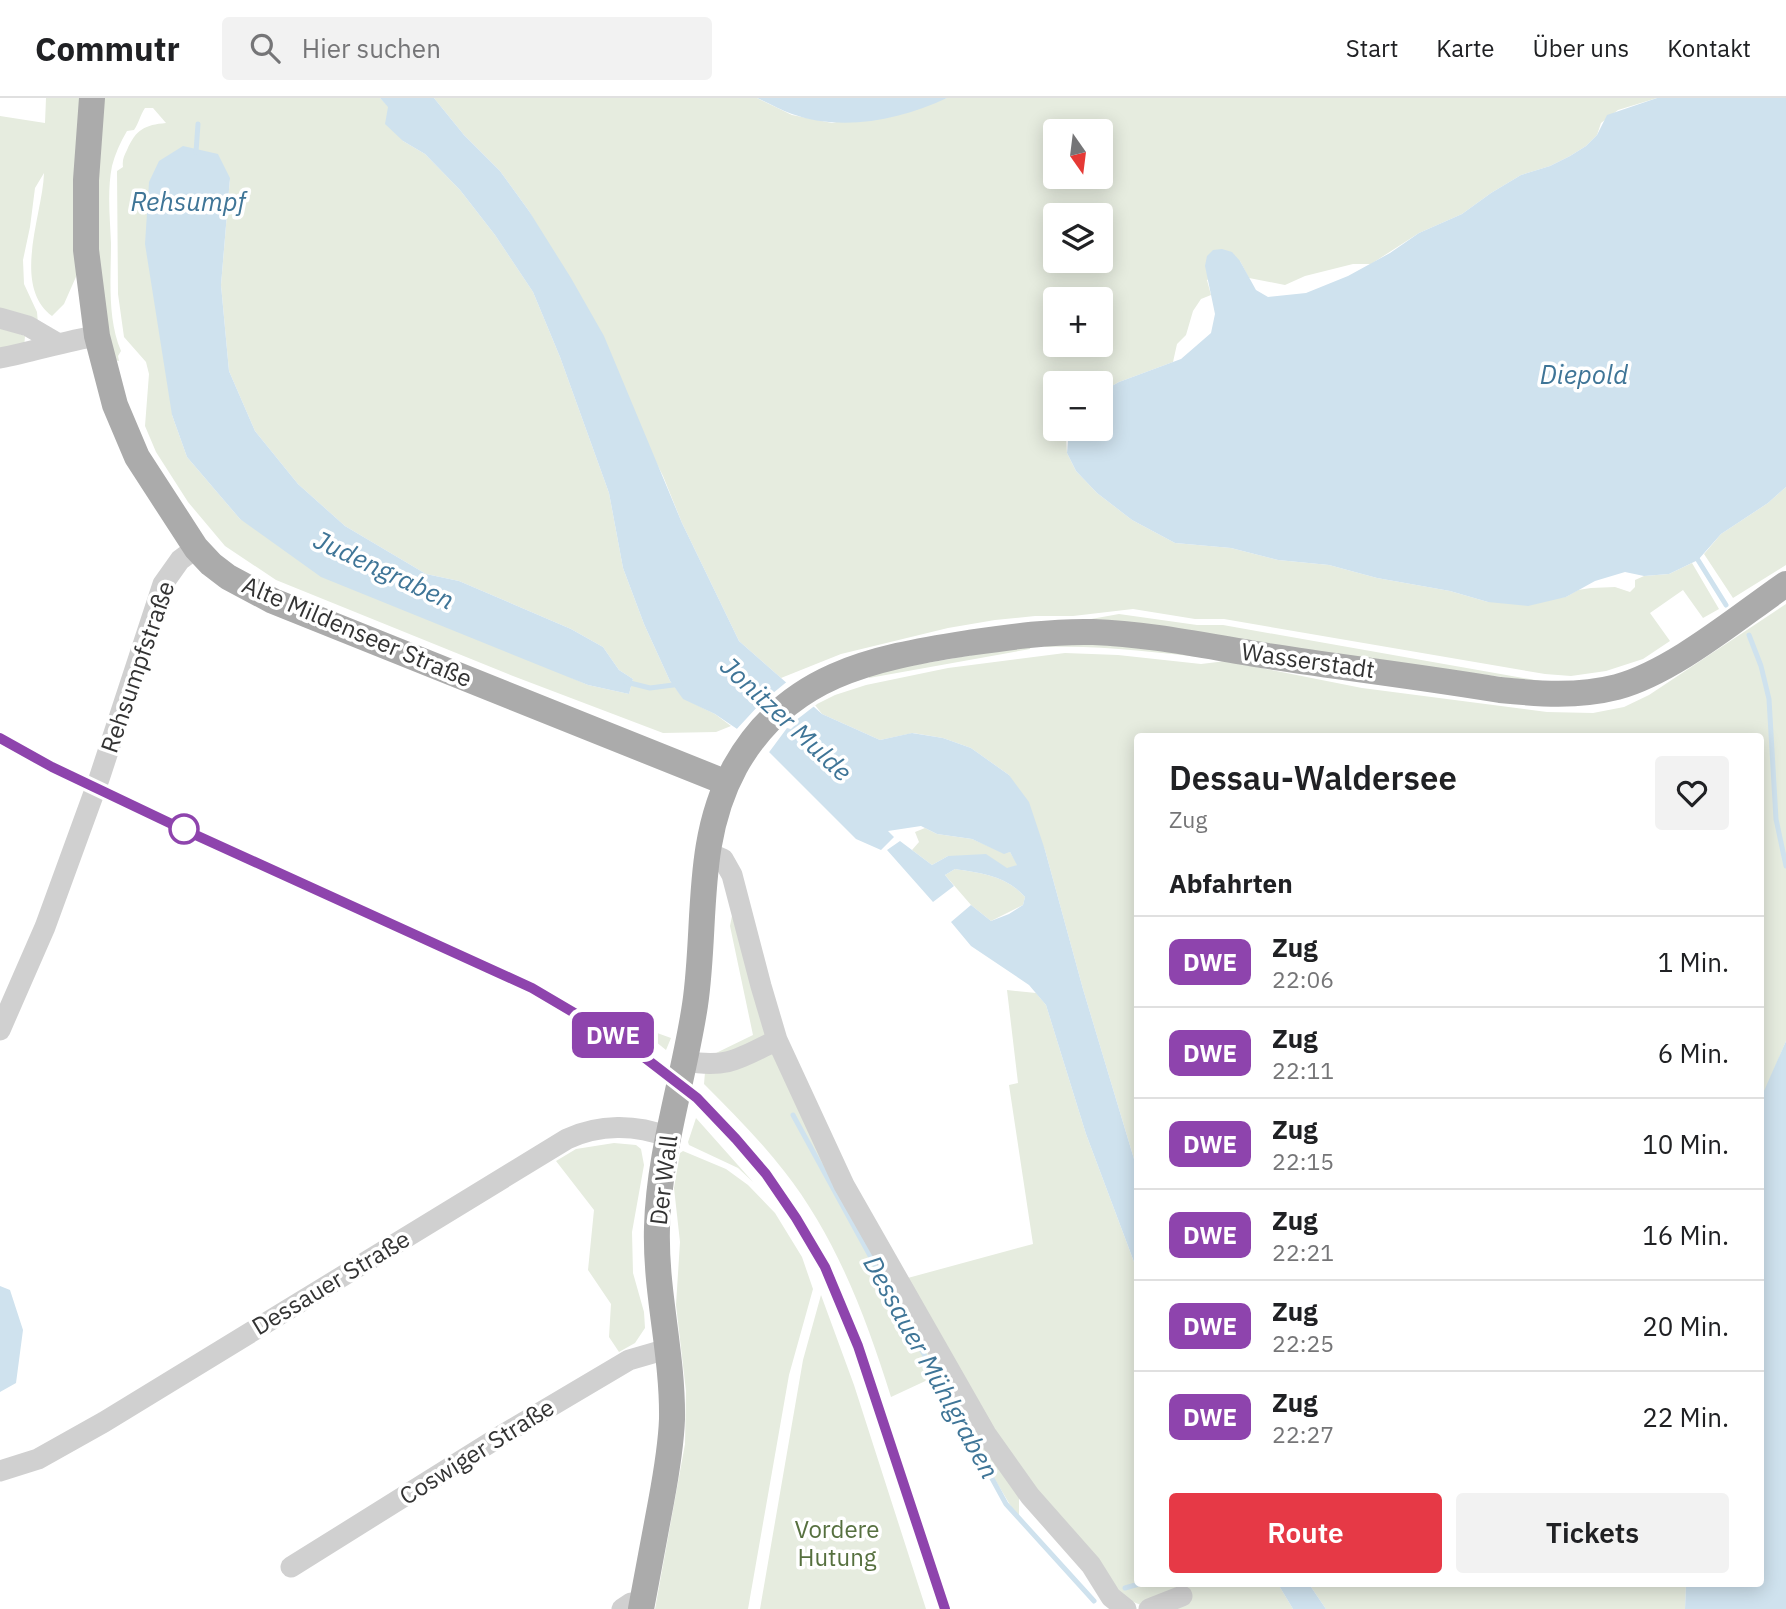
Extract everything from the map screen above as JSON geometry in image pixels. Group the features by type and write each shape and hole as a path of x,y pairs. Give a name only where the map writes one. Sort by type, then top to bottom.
{"main road":[{"name":"Alte Mildenseer Straße","path":"92,98 85,216 86,250 95,325 115,405 127,436 160,495 196,548 211,564 229,577 273,601 727,783"},
{"name":"Wasserstadt","path":"741,757 770,719 807,689 846,670 902,654 1058,632 1099,632 1500,690 1560,695 1617,687 1672,663 1786,584"},
{"name":"Der Wall","path":"635,1607 670,1442 671,1405 659,1293 657,1226 662,1172 697,993 707,852 727,783 741,757"}],"street":[{"path":"0,317 28,326 57,343"},
{"path":"0,358 33,352 95,325"},
{"name":"Rehsumpfstraße","path":"0,1030 45,927 99,779 163,584 180,560 196,548"},
{"path":"707,852 723,859 732,874 777,1040 844,1185 986,1434 1030,1496 1091,1565 1111,1597 1126,1609"},
{"path":"685,1061 723,1064 777,1040"},
{"name":"Dessauer Straße","path":"0,1471 38,1459 104,1422 581,1132 643,1129 668,1137"},
{"name":"Coswiger Straße","path":"291,1567 504,1434 629,1360 667,1349"},
{"path":"1149,1609 1182,1596"}],"green space":[{"path":"46,98 84,98 79,270 64,304 52,316 40,303 33,286 31,268 44,173 35,188 23,260 24,284 37,312 38,324 0,311 0,116 45,123"},
{"path":"100,98 380,98 388,106 403,141 425,154 460,190 495,235 533,292 560,357 609,493 623,568 644,624 670,681 683,698 715,714 731,726 716,732 663,733 513,676 276,580 225,546 188,502 156,452 145,426 149,374 146,362 124,337 118,294 117,171 123,167 130,143 142,129 166,123 153,108 145,108 134,130 127,131 116,153 110,175 111,297 114,325 121,351 119,361 114,360 97,279","holes":["230,178 221,285 229,371 255,431 298,484 345,526 426,574 459,581 571,629 603,647 619,670 633,679 629,694 588,685 549,668 240,519 187,457 172,415"]},
{"path":"434,98 757,98 792,115 832,123 947,98 1657,98 1618,110 1601,123 1597,135 1586,146 1570,156 1521,175 1462,214 1419,233 1371,264 1353,264 1305,276 1285,285 1249,278 1240,261 1207,280 1211,295 1201,299 1193,311 1186,335 1177,344 1173,362 1113,385 1113,371 1043,371 1043,441 1066,441 1067,453 1076,471 1097,493 1132,520 1175,543 1231,548 1278,560 1329,565 1377,578 1450,591 1488,602 1566,597 1578,590 1591,588 1615,587 1630,592 1635,587 1635,580 1644,576 1669,574 1692,563 1719,609 1703,618 1683,590 1650,613 1670,641 1643,659 1606,671 1571,676 1545,674 1224,619 1195,619 1133,609 1073,616 995,620 948,628 841,654 781,678 739,641 682,523 663,476 529,211 500,171 464,135"},
{"path":"0,327 25,336 24,348 0,353"},
{"path":"1786,487 1786,565 1733,598 1704,554 1721,534 1768,503"},
{"path":"1786,604 1786,1041 1764,1093 1764,733 1134,733 1134,1159 1045,850 1009,775 971,748 943,738 913,733 880,740 822,714 815,705 866,685 948,668 1065,653 1118,655 1201,664 1226,661 1362,688 1547,712 1593,713 1624,707 1649,695"},
{"path":"1119,614 1197,625 1223,625 1569,686 1080,621"},
{"path":"1090,640 1208,658 1042,645"},
{"path":"1031,645 1030,649 869,678 868,673"},
{"path":"925,828 937,834 972,839 1004,853 1010,852 1018,865 1007,869 948,856 932,865 912,850 919,842 915,832"},
{"path":"955,869 993,877 1010,884 1025,897 1023,905 991,921 971,905 945,875"},
{"path":"735,900 768,1035 723,1056 714,1054 753,1035 730,926"},
{"path":"1007,990 1036,993 1046,1005 1086,1134 1134,1262 1134,1587 1280,1587 1293,1609 1140,1609 1141,1605 1113,1594 1019,1489 1019,1520 934,1377 891,1397 848,1279 803,1196 775,1159 704,1084 705,1072 764,1053 773,1054 893,1282 1033,1244 1009,1085 1018,1083"},
{"path":"635,1025 671,1038 666,1050"},
{"path":"696,1118 753,1182 738,1168 689,1145"},
{"path":"614,1143 636,1145 641,1149 644,1165 632,1232 633,1273 644,1312 645,1328 635,1343 619,1352 609,1337 611,1304 588,1270 594,1210 556,1161 576,1149"},
{"path":"683,1151 726,1169 748,1185 775,1213 802,1257 813,1289 789,1375 748,1609 655,1609 685,1444 686,1391 676,1305 680,1242 674,1188 680,1153"},
{"name":"Vordere Hutung","path":"821,1295 854,1385 926,1609 760,1609 803,1360"},
{"path":"1311,1587 1686,1587 1685,1609 1326,1609"}],"water":[{"name":"Jonitzer Mulde","path":"380,98 434,98 464,135 500,171 529,211 604,336 682,523 739,641 822,714 880,740 912,733 943,738 971,748 1009,775 1029,802 1134,1159 1134,1262 1086,1134 1046,1005 1029,985 971,946 951,922 971,905 991,921 1023,905 1025,897 1002,880 955,869 945,875 954,886 933,902 887,850 900,841 932,865 948,856 986,854 1007,868 1017,865 1010,852 1004,854 972,839 937,834 921,826 888,831 894,837 881,850 856,839 765,748 715,714 683,699 670,681 644,624 623,568 609,493 560,357 533,292 495,235 460,190 425,154 403,141 385,124 388,107"},
{"path":"757,98 947,98 910,112 851,123 811,119"},
{"name":"Diepold","path":"1657,98 1786,98 1786,487 1768,503 1721,534 1698,560 1669,574 1644,576 1625,572 1595,581 1566,597 1528,606 1488,602 1450,591 1377,578 1329,565 1278,560 1231,548 1175,543 1132,520 1097,493 1076,471 1067,453 1068,441 1113,441 1113,385 1181,359 1211,333 1215,314 1205,266 1207,256 1213,250 1232,252 1256,290 1268,297 1306,293 1348,276 1419,233 1462,214 1521,175 1570,156 1597,135 1607,115"},
{"name":"Rehsumpf","path":"183,146 218,154 230,178 221,285 229,371 255,431 298,484 345,526 426,574 459,581 571,629 603,647 619,670 633,679 629,694 588,685 321,577 240,519 187,457 172,415 145,244 149,182 159,161"},
{"path":"1786,1041 1786,1609 1685,1609 1686,1587 1764,1587 1764,1091"},
{"path":"0,1286 10,1290 23,1330 16,1383 0,1392"},
{"path":"1280,1587 1311,1587 1326,1609 1293,1609"}],"pier":[{"path":"789,680 817,704 795,721 791,729 787,728 767,755 734,732 759,705 758,700 763,696 767,698"}],"waterway":[{"name":"Judengraben","path":"196,152 198,124"},
{"path":"1698,560 1726,605"},
{"path":"1749,635 1761,666 1769,699 1776,819 1786,866"},
{"name":"Judengraben","path":"626,682 650,688 681,684"},
{"name":"Dessauer Mühlgraben","path":"793,1115 1006,1504 1094,1601"},
{"name":"Dessauer Mühlgraben","path":"1125,1588 1134,1585"}],"railway":[{"path":"0,738 68,775 434,942 559,1004 617,1038 671,1078 722,1123 768,1177 810,1240 834,1286 862,1358 945,1609"}],"train":[{"name":"DWE","path":"0,738 52,767 178,827 532,988 627,1044 697,1098 766,1174 825,1267 858,1346 945,1609"}]}
